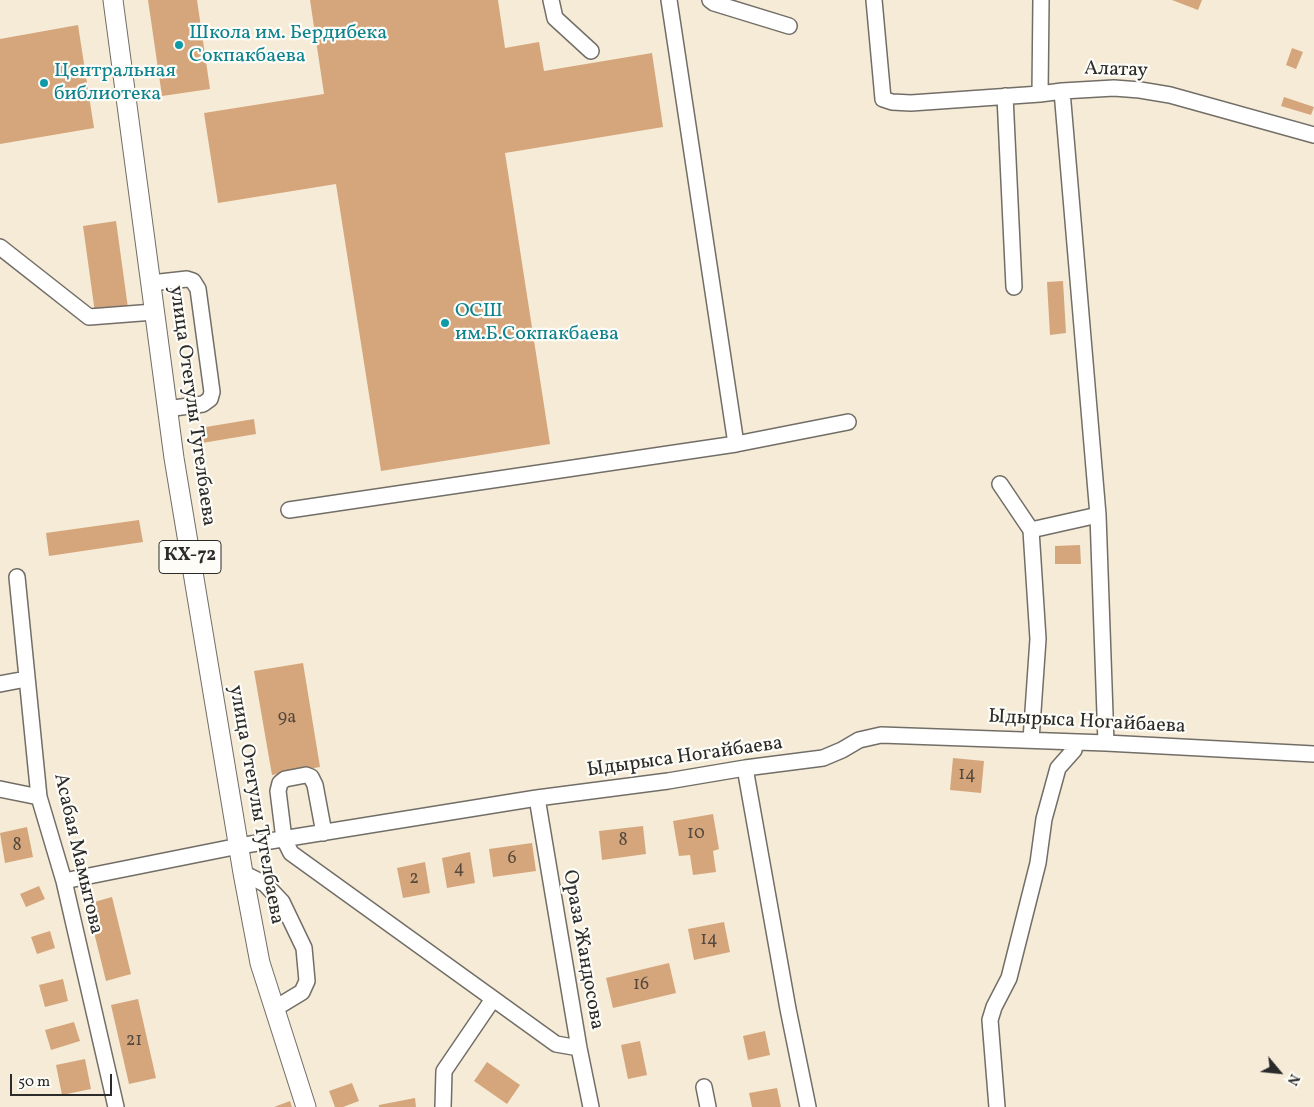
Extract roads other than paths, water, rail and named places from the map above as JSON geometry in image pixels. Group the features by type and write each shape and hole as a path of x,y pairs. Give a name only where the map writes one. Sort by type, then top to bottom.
{"main road":[{"name":"улица Отегулы Тугелбаева","path":"113,0 174,458 238,846 260,963 306,1107"}],"street":[{"path":"551,0 555,18 592,51"},
{"path":"669,0 736,444"},
{"path":"710,0 714,3 789,26"},
{"name":"Алатау","path":"874,0 883,99 892,102 911,103 1040,94 1062,90 1114,88 1170,95 1314,135"},
{"path":"1040,94 1041,0"},
{"path":"1062,90 1098,515 1106,743"},
{"path":"1005,96 1014,287"},
{"path":"0,247 90,317 154,312"},
{"path":"150,283 187,279 193,281 198,289 212,392 210,399 203,404 167,409"},
{"path":"289,510 736,444 848,422"},
{"path":"1000,484 1031,530 1038,638 1031,740"},
{"path":"1031,530 1098,515"},
{"name":"Асабая Мамытова","path":"17,577 39,797 64,881 116,1107"},
{"path":"0,684 26,679"},
{"name":"Ыдырыса Ногайбаева","path":"64,881 238,846 537,798 823,758 860,740 881,735 1106,743 1314,754"},
{"path":"997,1107 990,1020 994,1007 1009,978 1038,863 1044,819 1058,768 1074,750 1076,742"},
{"path":"745,768 788,1009 808,1107"},
{"path":"324,833 315,785 311,777 306,775 284,779 280,783 278,791 284,840 291,852 556,1044 579,1048"},
{"path":"0,790 39,797"},
{"name":"Ораза Жандосова","path":"537,798 579,1048 591,1107"},
{"path":"243,873 265,884 282,902 304,948 307,981 302,992 274,1009"},
{"path":"443,1107 444,1071 493,999"},
{"path":"704,1088 708,1107"}],"place":[{"name":"Школа им. Бердибека Сокпакбаева","path":"179,45"},
{"name":"Центральная библиотека","path":"44,83"},
{"name":"ОСШ им.Б.Сокпакбаева","path":"445,323"}]}
